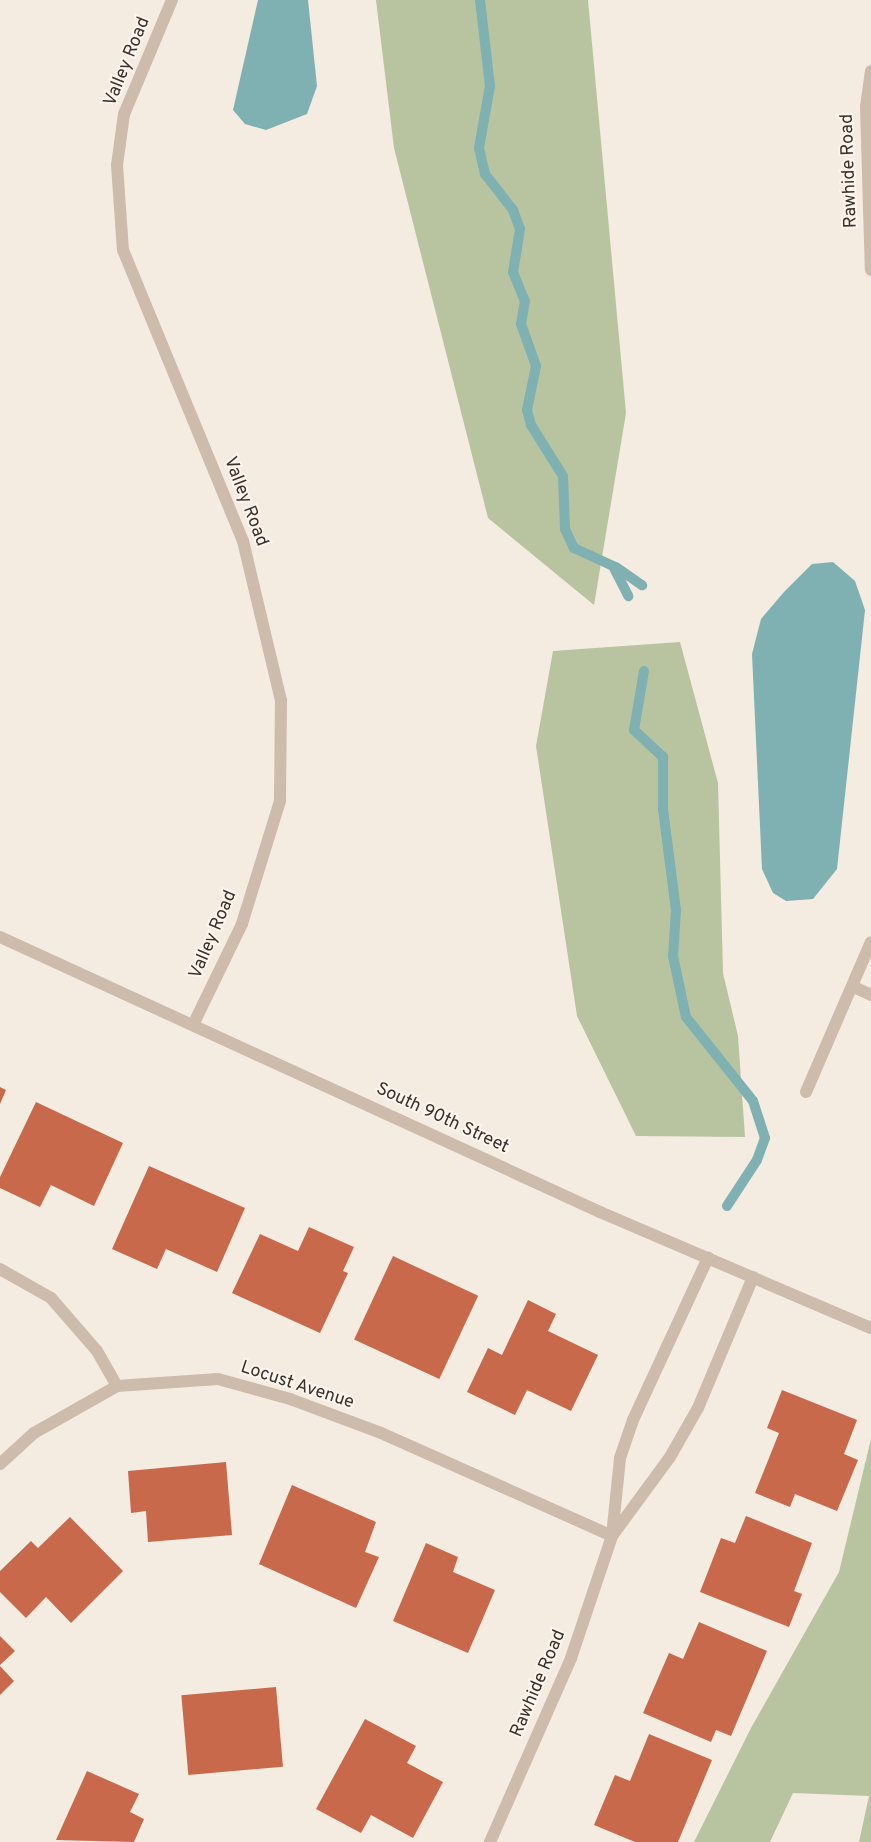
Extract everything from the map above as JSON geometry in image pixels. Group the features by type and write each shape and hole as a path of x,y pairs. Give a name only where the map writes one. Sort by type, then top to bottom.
{"street":[{"name":"Valley Road","path":"172,0 124,114 117,165 123,250 244,541 281,700 280,801 242,924 194,1023"},
{"name":"Rawhide Road","path":"871,71 866,106 871,270"},
{"name":"South 90th Street","path":"0,937 194,1023 708,1258 871,1328"},
{"path":"806,1092 854,987 871,942"},
{"path":"854,987 871,995"},
{"name":"Rawhide Road","path":"490,1842 571,1658 612,1536 620,1458 708,1258"},
{"path":"0,1269 51,1298 97,1351 117,1386 34,1433 0,1464"},
{"name":"Rawhide Road","path":"612,1536 670,1457 698,1408 753,1277"},
{"name":"Locust Avenue","path":"117,1386 218,1380 290,1398 381,1433 612,1536"}],"green space":[{"path":"376,0 588,0 626,413 594,605 488,518 394,148"},
{"path":"680,642 718,783 723,973 738,1036 745,1137 636,1136 577,1016 536,746 553,651"},
{"path":"871,1439 871,1842 859,1842 869,1796 793,1793 770,1842 694,1842 751,1728 839,1572"}],"water":[{"path":"258,0 308,0 317,86 307,114 266,130 245,124 233,110"},
{"path":"833,562 855,581 865,610 837,869 813,899 786,901 773,893 762,869 752,654 761,619 784,592 812,564"}],"building":[{"path":"0,1087 6,1090 0,1104"},
{"path":"36,1102 123,1143 94,1206 51,1185 40,1207 0,1188 0,1177"},
{"path":"149,1166 245,1208 217,1272 166,1249 157,1269 112,1249"},
{"path":"309,1227 354,1247 343,1271 348,1273 320,1333 232,1293 260,1234 298,1251"},
{"path":"393,1256 478,1296 439,1379 354,1339"},
{"path":"528,1300 556,1314 548,1331 598,1355 571,1411 527,1390 515,1415 467,1392 488,1348 502,1355"},
{"path":"782,1390 857,1420 844,1454 858,1460 837,1511 795,1494 790,1507 755,1493 779,1433 767,1428"},
{"path":"226,1462 232,1535 148,1542 146,1511 131,1513 128,1471"},
{"path":"292,1485 376,1522 365,1552 379,1557 356,1608 259,1564"},
{"path":"746,1516 812,1543 794,1591 802,1594 789,1627 700,1592 721,1538 735,1543"},
{"path":"70,1517 123,1571 71,1623 46,1597 26,1618 0,1592 0,1571 31,1541 38,1548"},
{"path":"426,1543 458,1557 453,1572 495,1590 468,1653 393,1621"},
{"path":"699,1622 767,1651 731,1736 716,1730 711,1742 643,1713 669,1653 683,1659"},
{"path":"0,1636 15,1651 0,1665"},
{"path":"0,1666 14,1681 0,1695"},
{"path":"276,1687 283,1767 188,1775 181,1695"},
{"path":"365,1719 416,1746 407,1763 443,1782 413,1838 371,1815 361,1833 316,1809"},
{"path":"649,1734 712,1760 678,1842 635,1842 594,1825 615,1775 630,1781"},
{"path":"87,1771 139,1794 130,1812 144,1819 134,1842 56,1840"}],"waterway":[{"path":"480,0 490,86 479,148 485,174 513,210 520,229 513,272 525,301 521,324 536,366 527,410 531,425 563,476 565,529 574,548 613,566 628,596"},
{"path":"616,567 642,585"},
{"path":"644,671 634,730 663,757 663,809 676,910 673,956 686,1017 753,1101 765,1138 757,1160 727,1206"}]}
